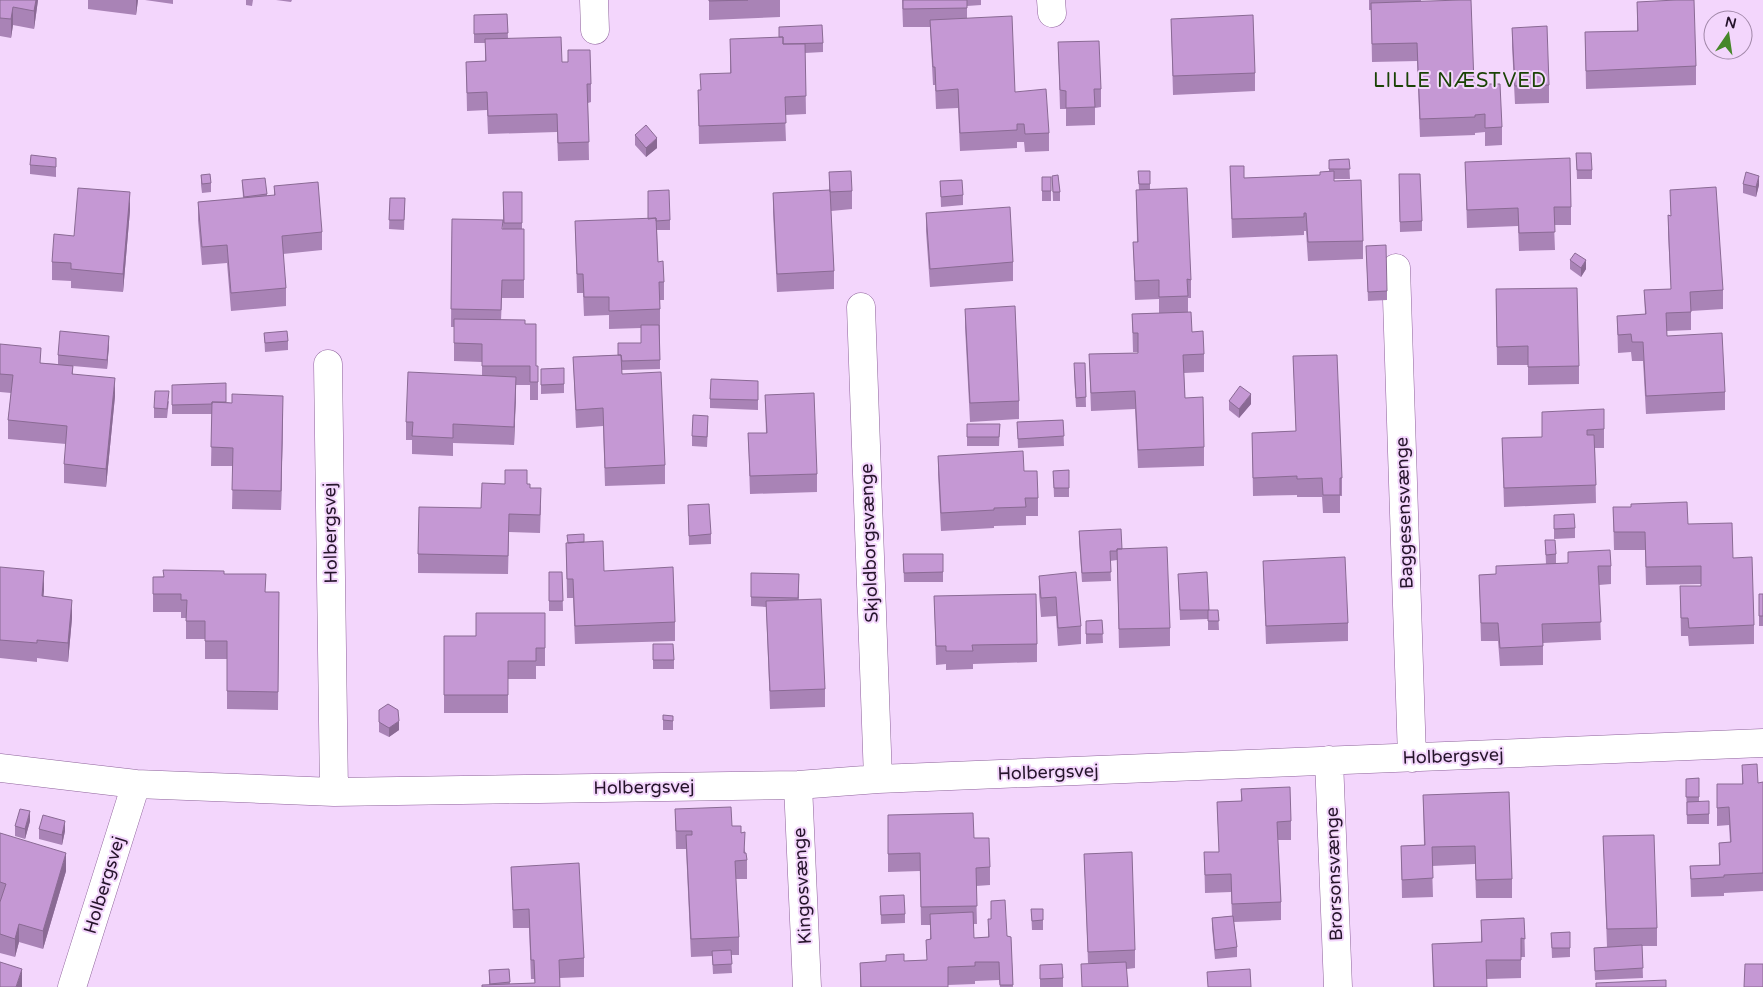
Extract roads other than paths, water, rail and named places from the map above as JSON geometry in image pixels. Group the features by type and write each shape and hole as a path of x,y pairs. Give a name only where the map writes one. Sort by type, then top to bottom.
{"street":[{"path":"594,0 595,30"},
{"name":"Baggesensvænge","path":"1396,268 1412,758"},
{"name":"Skjoldborgsvænge","path":"861,307 878,779"},
{"name":"Holbergsvej","path":"328,364 334,792"},
{"name":"Holbergsvej","path":"0,768 136,784 334,792 798,785 878,779 1763,743"},
{"name":"Brorsonsvænge","path":"1329,760 1338,987"},
{"name":"Holbergsvej","path":"72,987 136,784"},
{"name":"Kingosvænge","path":"798,785 807,987"}],"district":[{"name":"LILLE NÆSTVED","path":"1460,81"}]}
